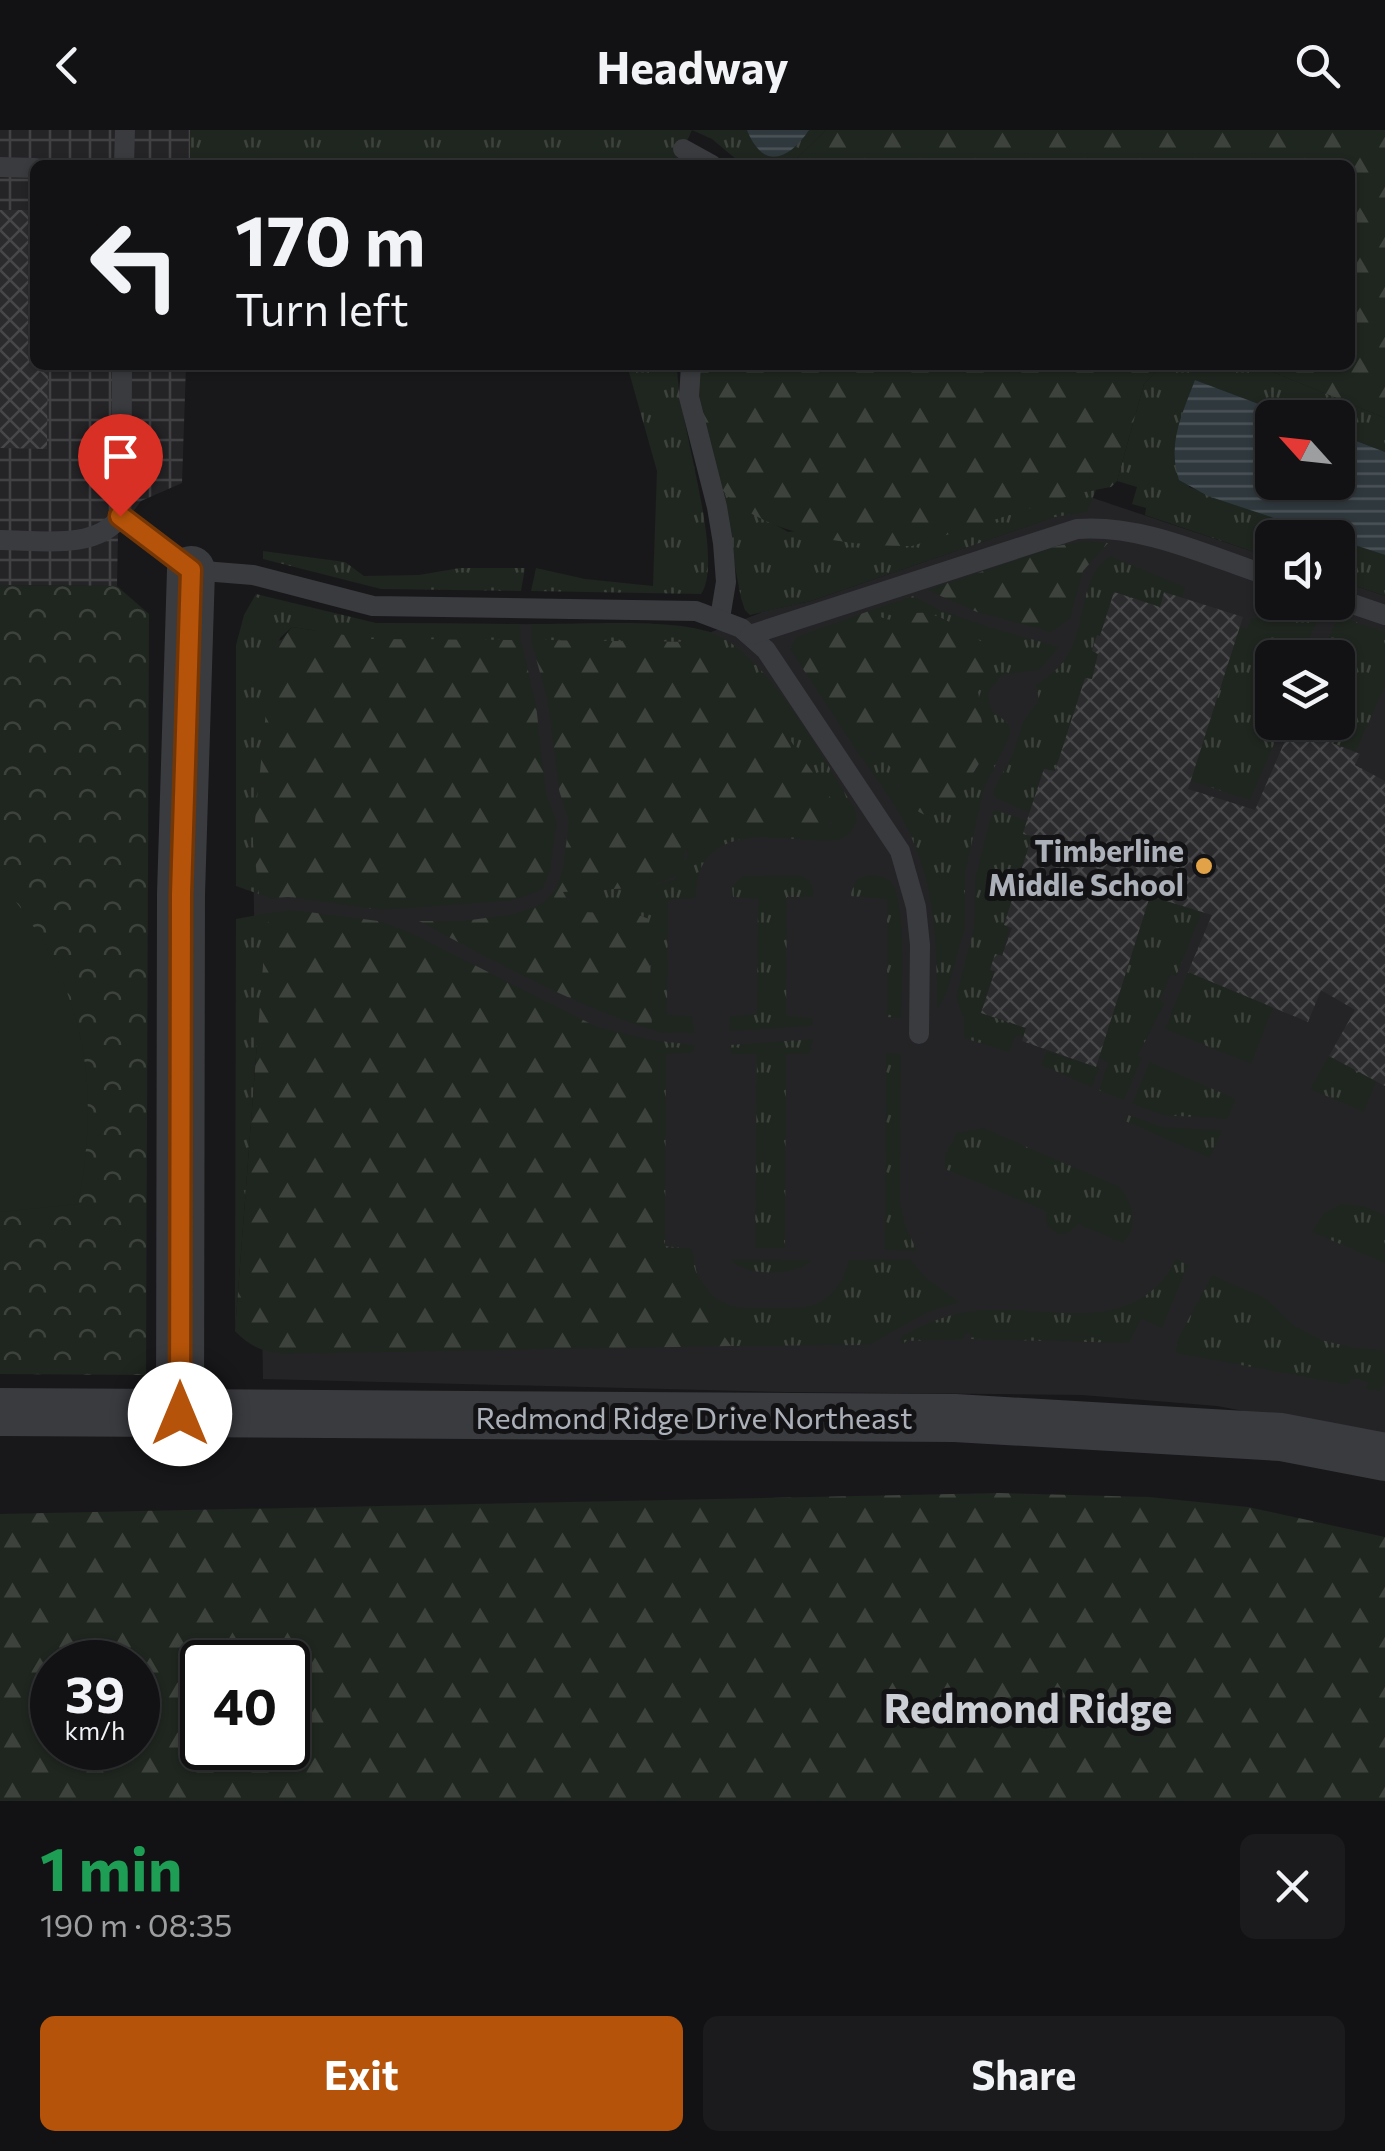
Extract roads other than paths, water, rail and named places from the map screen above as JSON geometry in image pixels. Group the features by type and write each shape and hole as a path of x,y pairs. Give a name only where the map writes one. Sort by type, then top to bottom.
{"street":[{"path":"180,1414 181,894 191,570"},
{"name":"Redmond Ridge Drive Northeast","path":"0,1412 955,1418 1281,1436 1385,1458"}],"lane":[{"path":"124,160 125,130"},
{"path":"683,149 703,160"},
{"path":"0,167 30,168"},
{"path":"0,540 92,538 112,529 120,516 122,370"},
{"path":"691,370 689,398 723,543 726,582 720,618"},
{"path":"120,516 191,570 253,576 373,606 696,611 720,618 750,635 766,650 804,704 900,851 916,907 920,945 919,1034"},
{"path":"750,635 1077,529 1134,531 1255,572"},
{"path":"1355,605 1385,615"}],"place":[{"name":"Timberline Middle School","path":"1204,866"}],"district":[{"name":"Redmond Ridge","path":"1028,1706"}]}
